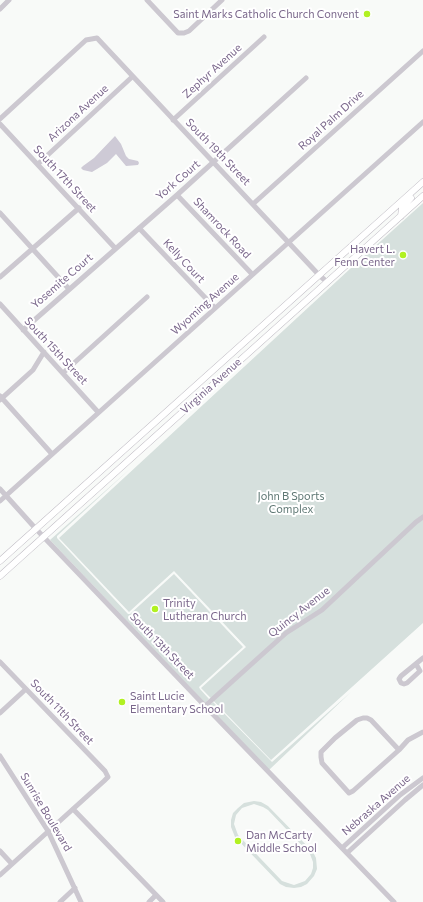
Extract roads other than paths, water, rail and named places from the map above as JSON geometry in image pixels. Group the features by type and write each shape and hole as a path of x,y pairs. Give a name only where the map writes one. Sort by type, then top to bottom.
{"main road":[{"path":"401,216 402,208 423,184"},
{"name":"Virginia Avenue","path":"0,561 319,275 423,184"},
{"name":"Virginia Avenue","path":"0,576 423,196"}],"street":[{"path":"0,9 9,0"},
{"path":"147,0 178,33 189,31 222,0"},
{"name":"Zephyr Avenue","path":"173,120 264,37"},
{"name":"South 19th Street","path":"0,119 86,40 97,38 132,77 327,282"},
{"name":"Royal Palm Drive","path":"253,204 423,51"},
{"name":"Arizona Avenue","path":"38,164 132,77"},
{"name":"York Court","path":"115,248 177,195 306,78"},
{"name":"Wyoming Avenue","path":"0,501 423,122"},
{"name":"South 17th Street","path":"0,124 115,248"},
{"path":"0,134 5,129"},
{"name":"Shamrock Road","path":"177,195 252,274"},
{"path":"0,277 79,208"},
{"path":"0,213 69,289"},
{"name":"Kelly Court","path":"139,228 214,308"},
{"name":"Yosemite Court","path":"23,330 115,248"},
{"path":"63,373 147,297"},
{"name":"South 15th Street","path":"0,304 98,412"},
{"path":"44,352 33,370 1,398 52,454"},
{"path":"155,423 162,431"},
{"name":"South 13th Street","path":"0,489 36,529 394,902"},
{"name":"Quincy Avenue","path":"205,706 286,633 322,610 416,522 423,518"},
{"path":"416,664 423,658"},
{"name":"South 11th Street","path":"0,662 106,771 108,776 104,781 73,809"},
{"path":"0,713 26,689"},
{"path":"399,750 371,720 363,718 357,720 335,738 321,752 320,757 322,762 349,792 353,791 399,750 408,740 423,732"},
{"name":"Sunrise Boulevard","path":"0,756 48,831 82,902"},
{"name":"Nebraska Avenue","path":"342,848 400,795 423,778"},
{"name":"Nebraska Avenue","path":"347,853 405,800 423,786"},
{"path":"400,795 405,800"},
{"path":"0,875 73,809 163,902"},
{"path":"368,824 373,830"},
{"path":"0,851 12,864"},
{"path":"60,902 75,888"},
{"path":"149,902 156,895"}],"place":[{"name":"Saint Marks Catholic Church Convent","path":"367,14"},
{"name":"Havert L. Fenn Center","path":"403,255"},
{"name":"Trinity Lutheran Church","path":"155,609"},
{"name":"Saint Lucie Elementary School","path":"122,702"},
{"name":"Dan McCarty Middle School","path":"238,841"}],"park label":[{"name":"John B Sports Complex","path":"291,502"}]}
